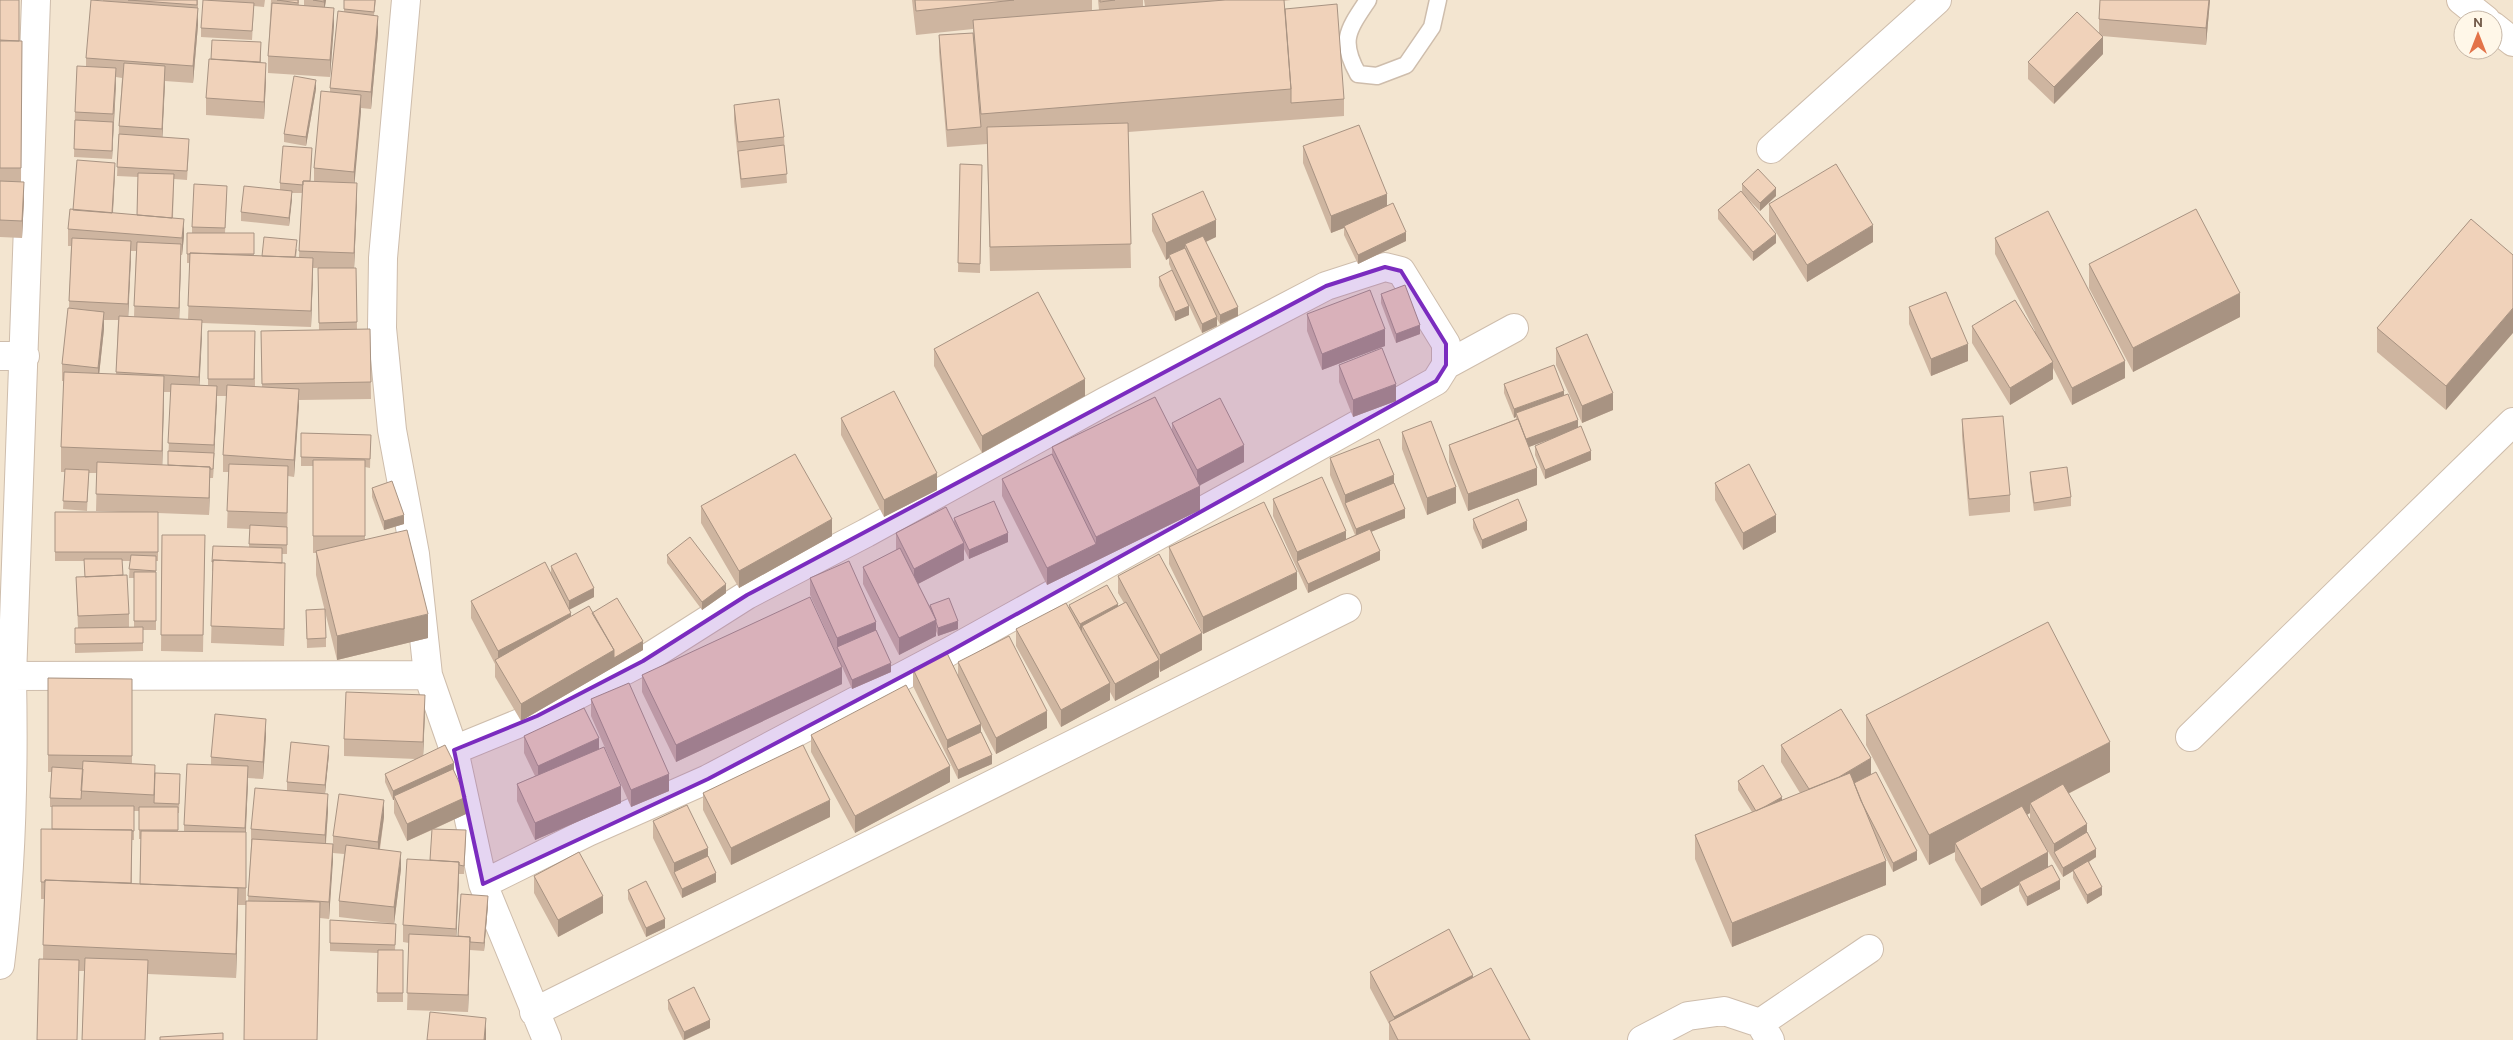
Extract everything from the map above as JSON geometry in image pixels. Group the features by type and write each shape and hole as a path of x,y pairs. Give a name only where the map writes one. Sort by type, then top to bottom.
{"street":[{"path":"0,966 8,896 14,774 6,677 12,356 36,0"},
{"path":"406,0 384,258 382,328 392,430 415,554 428,675 454,750 483,884 547,1040"},
{"path":"1771,149 1937,0"},
{"path":"2461,0 2474,10"},
{"path":"2503,34 2513,42"},
{"path":"454,750 537,716 643,661 747,595 866,534 1106,401 1326,286 1385,267 1401,271 1446,344 1446,365"},
{"path":"483,884 588,832 708,779 952,650 1436,381 1446,365 1514,328"},
{"path":"2190,737 2513,422"},
{"path":"534,1012 1347,608"},
{"path":"6,677 428,675"},
{"path":"1642,1040 1688,1016 1724,1011 1765,1032 1869,949"}],"lane":[{"path":"1368,0 1350,27 1347,54 1358,74 1377,76 1406,65 1432,27 1438,0"}],"highlighted area":[{"path":"1385,267 1401,271 1446,344 1446,365 1436,381 952,650 708,779 483,884 454,750 537,716 643,661 747,595 1326,286"}],"shaded area":[{"path":"0,0 2513,0 2513,1040 0,1040"}],"building":[{"path":"0,0 19,0 19,41 0,40"},
{"path":"91,0 198,8 193,66 86,58"},
{"path":"128,0 197,0 197,5"},
{"path":"203,0 254,3 252,31 201,28"},
{"path":"277,0 298,0 298,3"},
{"path":"344,0 375,0 374,12 344,9"},
{"path":"915,0 1014,0 916,11"},
{"path":"1225,0 1284,0 1291,89 981,114 973,20"},
{"path":"2100,0 2209,0 2206,28 2099,19"},
{"path":"272,3 334,8 330,60 268,56"},
{"path":"1337,4 1344,99 1291,103 1285,9"},
{"path":"338,11 378,16 371,92 330,88"},
{"path":"2077,12 2103,37 2054,87 2028,62"},
{"path":"973,33 981,127 947,130 939,35"},
{"path":"212,40 261,42 260,62 211,59"},
{"path":"0,41 22,41 21,168 0,168"},
{"path":"209,59 266,63 264,102 206,98"},
{"path":"124,63 165,66 162,129 119,126"},
{"path":"77,66 116,68 113,114 75,112"},
{"path":"294,76 316,80 306,137 284,134"},
{"path":"321,91 361,95 354,172 314,168"},
{"path":"779,99 784,137 738,142 734,105"},
{"path":"75,120 113,122 112,151 74,149"},
{"path":"1128,123 1131,244 990,247 987,127"},
{"path":"1359,125 1387,194 1331,216 1303,146"},
{"path":"119,134 189,139 187,171 117,167"},
{"path":"784,145 787,174 741,179 738,151"},
{"path":"283,146 312,148 310,181 303,181 303,185 280,183"},
{"path":"77,160 115,163 112,213 73,210"},
{"path":"960,164 982,165 980,264 958,263"},
{"path":"1836,164 1873,225 1807,265 1769,204"},
{"path":"1758,169 1776,188 1760,203 1742,184"},
{"path":"138,173 174,174 172,218 137,215"},
{"path":"0,181 24,182 22,221 0,220"},
{"path":"303,181 357,183 354,253 299,251"},
{"path":"194,184 227,186 225,228 192,227"},
{"path":"244,186 292,191 289,218 241,212"},
{"path":"1203,191 1216,220 1166,243 1152,214"},
{"path":"1741,191 1776,234 1753,252 1718,210"},
{"path":"1393,203 1406,232 1358,255 1344,226"},
{"path":"70,209 184,219 182,238 68,229"},
{"path":"2196,209 2240,293 2133,348 2089,264"},
{"path":"2048,211 2125,361 2072,388 1995,238"},
{"path":"2471,219 2513,255 2513,308 2446,386 2377,328"},
{"path":"187,233 254,233 254,254 187,254"},
{"path":"1203,236 1238,307 1220,315 1185,244"},
{"path":"264,237 297,240 295,257 262,256"},
{"path":"72,238 131,241 128,304 69,301"},
{"path":"137,242 181,244 179,308 134,306"},
{"path":"1185,248 1217,317 1202,324 1169,255"},
{"path":"190,253 313,258 311,311 188,306"},
{"path":"318,268 356,268 357,322 319,323"},
{"path":"1172,270 1189,306 1175,312 1159,277"},
{"path":"1405,285 1420,325 1396,334 1381,294"},
{"path":"1370,290 1385,329 1322,354 1307,314"},
{"path":"1038,292 1085,379 982,436 934,349"},
{"path":"1946,292 1968,344 1931,359 1909,307"},
{"path":"2015,300 2053,362 2010,388 1972,326"},
{"path":"68,308 104,312 98,368 62,364"},
{"path":"119,316 202,320 199,377 116,372"},
{"path":"370,329 371,382 262,384 261,331"},
{"path":"208,331 255,331 254,379 208,379"},
{"path":"1587,334 1613,393 1582,406 1556,348"},
{"path":"1382,348 1396,384 1353,400 1339,365"},
{"path":"1554,365 1564,391 1514,409 1504,384"},
{"path":"64,372 164,376 162,451 61,447"},
{"path":"171,384 217,386 214,445 168,443"},
{"path":"227,385 299,389 294,460 223,455"},
{"path":"894,391 937,473 884,500 841,418"},
{"path":"1568,394 1578,420 1526,439 1516,413"},
{"path":"1155,397 1200,486 1096,537 1052,447"},
{"path":"1220,398 1244,445 1197,470 1172,423"},
{"path":"2003,416 2010,495 1969,499 1962,419"},
{"path":"1518,419 1537,468 1468,494 1449,445"},
{"path":"1431,421 1456,487 1427,498 1402,432"},
{"path":"1581,426 1591,451 1545,470 1535,446"},
{"path":"301,433 371,435 370,459 301,457"},
{"path":"1379,439 1394,475 1345,495 1330,458"},
{"path":"168,451 214,453 213,469 210,469 210,467 168,465"},
{"path":"795,454 832,519 739,571 701,506"},
{"path":"1052,454 1096,544 1047,568 1002,479"},
{"path":"313,460 365,460 365,536 313,536"},
{"path":"97,462 210,467 209,498 96,494"},
{"path":"229,464 288,466 287,513 227,511"},
{"path":"1749,464 1776,515 1743,533 1715,483"},
{"path":"2067,467 2071,497 2034,503 2030,472"},
{"path":"65,469 89,470 87,502 63,501"},
{"path":"1322,477 1346,531 1297,552 1273,499"},
{"path":"392,481 404,515 384,521 372,488"},
{"path":"1394,483 1405,509 1356,529 1345,503"},
{"path":"1518,499 1527,521 1482,540 1473,519"},
{"path":"994,501 1008,533 969,550 954,518"},
{"path":"1264,502 1297,572 1203,617 1169,547"},
{"path":"946,507 964,543 914,569 896,533"},
{"path":"55,512 158,512 158,552 55,552"},
{"path":"250,525 287,527 287,545 249,544"},
{"path":"1370,529 1380,551 1308,584 1297,561"},
{"path":"407,530 428,614 337,636 316,551"},
{"path":"162,535 205,535 203,635 161,635"},
{"path":"690,537 726,584 702,602 667,555"},
{"path":"213,546 282,548 282,563 213,560 212,562"},
{"path":"900,548 936,620 899,638 863,567"},
{"path":"576,553 594,588 569,601 551,566"},
{"path":"1159,554 1202,633 1160,655 1118,576"},
{"path":"131,555 156,556 156,571 129,569"},
{"path":"84,559 122,559 123,575 85,577"},
{"path":"213,560 285,563 284,629 211,626"},
{"path":"849,561 876,622 837,638 810,578"},
{"path":"545,562 571,613 498,651 471,601"},
{"path":"134,572 156,572 156,621 134,621"},
{"path":"127,575 129,614 78,616 76,577"},
{"path":"1107,585 1118,604 1080,624 1069,605"},
{"path":"810,597 842,667 676,745 642,675"},
{"path":"617,598 643,641 614,658 614,650 592,613"},
{"path":"949,598 958,621 938,628 930,605"},
{"path":"1126,602 1159,660 1115,684 1082,626"},
{"path":"1066,603 1110,683 1061,710 1016,629"},
{"path":"589,606 614,650 521,704 495,660"},
{"path":"325,609 326,638 307,639 306,610"},
{"path":"2048,622 2110,742 1929,835 1866,715"},
{"path":"143,627 143,643 75,644 75,628"},
{"path":"876,630 891,663 852,680 837,647"},
{"path":"1009,636 1047,711 996,738 958,662"},
{"path":"947,653 981,724 947,740 913,669"},
{"path":"48,678 132,679 132,756 48,755"},
{"path":"629,683 669,774 631,790 591,699"},
{"path":"906,685 950,766 855,816 811,735"},
{"path":"346,692 425,695 423,742 344,739"},
{"path":"584,708 599,738 538,766 524,736"},
{"path":"1841,709 1871,758 1839,777 1809,789 1781,745"},
{"path":"215,714 266,719 263,762 211,757"},
{"path":"981,732 992,755 958,770 947,748"},
{"path":"291,742 329,746 325,785 287,782"},
{"path":"445,745 454,763 393,791 385,774"},
{"path":"803,745 830,800 731,848 703,793"},
{"path":"604,747 621,786 535,823 517,784"},
{"path":"83,761 155,765 154,795 81,791"},
{"path":"187,764 248,766 245,828 184,825"},
{"path":"1763,765 1782,797 1756,811 1738,781"},
{"path":"52,767 83,769 81,799 50,798"},
{"path":"453,769 466,797 407,824 394,796"},
{"path":"1876,772 1917,851 1893,863 1861,801 1854,783"},
{"path":"155,773 180,774 179,804 154,803"},
{"path":"1850,773 1886,861 1732,923 1695,835"},
{"path":"2063,784 2087,824 2054,844 2030,803"},
{"path":"255,788 328,794 325,835 251,829"},
{"path":"339,794 384,800 378,842 333,836"},
{"path":"687,805 708,848 674,863 653,821"},
{"path":"52,806 134,806 134,831 52,829"},
{"path":"2022,806 2048,852 1981,889 1955,843"},
{"path":"139,807 178,807 178,830 139,830"},
{"path":"41,829 132,830 131,883 45,880 45,882 41,882"},
{"path":"432,829 466,830 464,866 459,865 459,862 430,860"},
{"path":"141,831 246,832 246,888 140,884"},
{"path":"2087,832 2096,849 2063,868 2054,852"},
{"path":"252,839 333,844 329,902 248,896"},
{"path":"346,845 401,852 394,907 339,901"},
{"path":"579,852 603,896 558,920 534,876"},
{"path":"708,856 716,873 682,889 674,872"},
{"path":"407,859 459,862 456,929 403,925"},
{"path":"2088,861 2102,887 2087,895 2073,870"},
{"path":"2052,865 2060,880 2027,897 2019,882"},
{"path":"45,880 238,888 236,954 43,945"},
{"path":"646,881 665,919 646,928 628,890"},
{"path":"461,894 488,896 484,943 470,942 470,937 458,936"},
{"path":"246,901 320,902 317,1040 244,1040"},
{"path":"330,920 396,924 395,945 330,943"},
{"path":"1449,929 1473,975 1394,1017 1370,972"},
{"path":"409,934 470,937 468,995 407,993"},
{"path":"378,950 403,950 403,993 377,993"},
{"path":"85,958 148,960 145,1040 82,1040"},
{"path":"39,959 79,960 77,1040 37,1040"},
{"path":"1491,968 1530,1040 1398,1040 1389,1022"},
{"path":"694,987 710,1020 684,1032 668,1000"},
{"path":"430,1012 486,1018 484,1040 427,1040"},
{"path":"223,1033 223,1040 160,1040 160,1037"}]}
